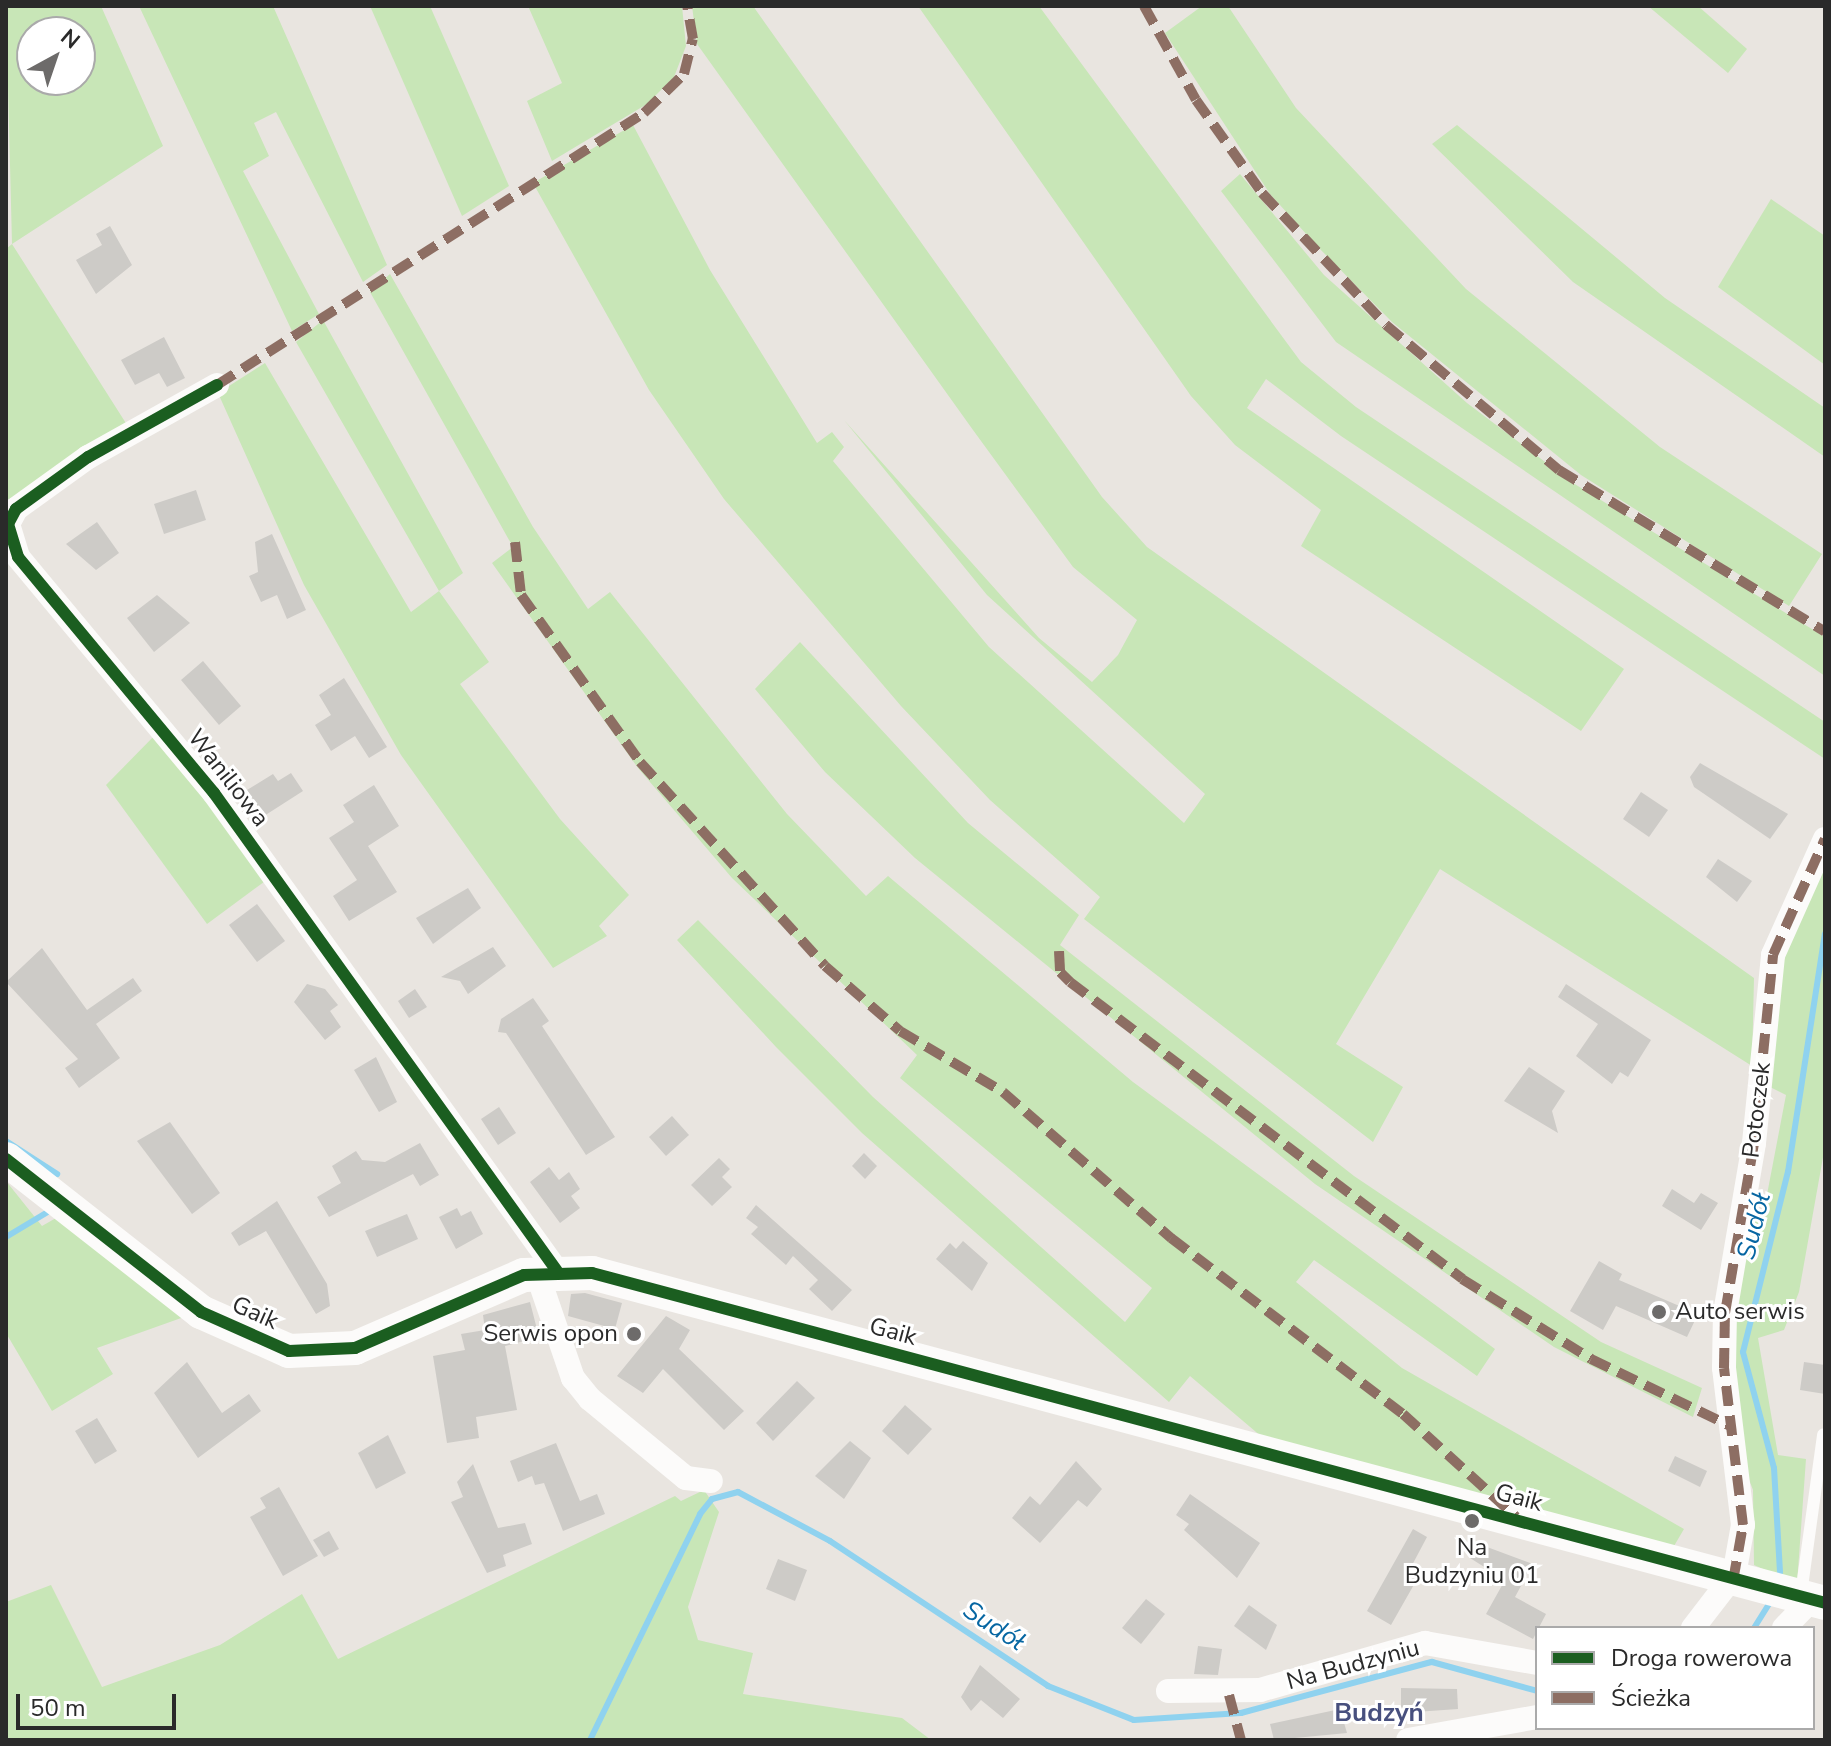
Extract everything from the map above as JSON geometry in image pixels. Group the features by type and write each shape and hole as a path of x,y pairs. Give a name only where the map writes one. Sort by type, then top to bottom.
{"street":[{"name":"Waniliowa","path":"217,385 88,457 16,509 8,524 18,557 214,793 547,1272"},
{"name":"Potoczek","path":"1732,1580 1743,1525 1724,1368 1725,1313 1754,1143 1773,955 1825,839"},
{"name":"Gaik","path":"6,1159 201,1312 289,1351 355,1348 547,1272 592,1273 1812,1600"},
{"path":"547,1272 573,1378 590,1399 686,1478 711,1481"},
{"path":"1695,1626 1732,1580"},
{"path":"1786,1626 1812,1600"},
{"name":"Na Budzyniu","path":"1168,1691 1260,1690 1425,1643 1535,1663"},
{"path":"1408,1740 1535,1717"}],"lane":[{"path":"1812,1600 1823,1435"}],"green space":[{"path":"6,6 101,6 163,146 12,244"},
{"path":"139,6 273,6 387,265 363,282 276,112 254,123 269,156 243,171 319,314 292,331"},
{"path":"370,6 430,6 509,186 462,216"},
{"path":"528,6 682,6 686,46 674,77 647,104 552,161 527,101 562,83"},
{"path":"692,6 753,6 1102,497 1147,547 1754,978 1752,1066 1440,869 1336,1044 1403,1087 1373,1142 1084,919 1100,897 990,800 901,706 724,499 649,390 533,183 633,125 710,270 817,443 832,432 844,447 833,461 989,647 1184,823 1205,794 987,595 844,420 1039,638 1092,682 1118,655 1137,620 1073,567 973,430 697,44"},
{"path":"918,6 1039,6 1301,362 1356,407 1825,722 1825,759 1341,436 1266,379 1247,408 1624,669 1581,731 1301,546 1321,510 1235,445 1191,396"},
{"path":"1202,6 1228,6 1296,108 1466,289 1660,447 1822,554 1789,606 1581,475 1392,322 1317,246 1270,194 1165,33"},
{"path":"1648,6 1698,6 1747,49 1728,73"},
{"path":"1457,125 1665,298 1825,408 1825,457 1573,282 1432,144"},
{"path":"1240,174 1324,275 1467,403 1573,483 1825,637 1825,676 1336,342 1221,191"},
{"path":"1771,199 1825,236 1825,365 1718,287"},
{"path":"12,244 129,428 6,511 6,249"},
{"path":"390,274 533,527 588,609 610,592 787,814 866,896 888,876 1133,1082 1495,1349 1477,1376 1314,1260 1296,1282 1402,1368 1684,1529 1674,1546 1269,1443 1190,1376 1169,1402 862,1133 776,1047 677,940 698,920 873,1097 1125,1322 1152,1288 900,1078 917,1055 732,878 638,768 492,563 513,547 370,292"},
{"path":"323,320 463,573 439,591 296,342"},
{"path":"265,363 411,612 439,591 489,662 460,684 560,819 629,895 599,926 607,936 553,968 401,755 304,585 218,393"},
{"path":"800,642 968,823 1079,915 1060,945 1354,1176 1601,1342 1702,1388 1693,1417 1554,1347 1315,1184 915,858 825,772 755,689"},
{"path":"158,732 268,879 207,924 106,785"},
{"path":"1825,865 1825,1146 1799,1292 1784,1330 1758,1338 1778,1455 1806,1459 1797,1584 1754,1565 1753,1490 1742,1461 1731,1331 1748,1233 1765,1205 1786,1095 1770,1087 1786,937"},
{"path":"6,1181 42,1226 56,1218 184,1317 97,1348 113,1374 52,1411 6,1333"},
{"path":"704,1490 719,1512 688,1607 698,1640 753,1653 743,1694 902,1718 931,1740 6,1740 6,1602 51,1585 102,1687 220,1645 302,1594 338,1659 675,1496 681,1501"}],"building":[{"path":"110,226 132,265 96,294 76,260 102,245 96,234"},
{"path":"164,337 185,378 167,387 159,373 135,385 121,360"},
{"path":"196,490 206,520 164,534 154,504"},
{"path":"97,522 119,553 96,570 66,544"},
{"path":"272,534 306,610 287,619 277,595 261,602 249,576 258,572 255,542"},
{"path":"157,595 190,623 154,652 127,618"},
{"path":"203,661 241,706 219,725 181,680"},
{"path":"344,678 387,747 369,758 355,736 331,751 315,725 331,715 319,695"},
{"path":"1700,763 1788,814 1770,839 1694,787 1690,777"},
{"path":"291,773 303,791 264,816 247,790 273,774 278,781"},
{"path":"374,785 399,826 368,846 397,892 349,921 333,896 357,880 329,838 354,822 343,805"},
{"path":"1641,792 1668,810 1649,837 1623,819"},
{"path":"1718,859 1752,881 1737,902 1706,877"},
{"path":"468,888 481,908 433,944 416,918"},
{"path":"257,904 285,941 257,962 229,925"},
{"path":"493,947 506,966 468,994 460,981 441,977"},
{"path":"42,948 87,1010 133,978 142,991 96,1024 120,1058 79,1088 65,1068 78,1059 6,982"},
{"path":"307,984 325,989 338,1005 330,1011 341,1027 325,1040 294,1002"},
{"path":"1566,984 1651,1040 1628,1077 1620,1072 1612,1084 1576,1056 1598,1024 1558,997"},
{"path":"415,989 427,1007 409,1018 398,1001"},
{"path":"533,998 549,1021 542,1026 615,1137 586,1155 506,1033 498,1032 501,1019"},
{"path":"376,1057 397,1102 379,1112 354,1070"},
{"path":"1529,1067 1565,1091 1552,1111 1558,1133 1504,1101"},
{"path":"499,1107 516,1133 498,1145 481,1119"},
{"path":"672,1116 689,1135 666,1156 649,1137"},
{"path":"170,1122 220,1193 192,1214 137,1141"},
{"path":"420,1143 439,1175 420,1186 413,1174 329,1217 317,1197 341,1183 332,1166 356,1151 362,1160 385,1162"},
{"path":"864,1153 877,1166 865,1179 852,1166"},
{"path":"719,1158 730,1169 722,1177 732,1187 712,1206 691,1185"},
{"path":"549,1167 559,1180 569,1172 580,1189 571,1196 580,1208 560,1223 530,1182"},
{"path":"1672,1189 1694,1203 1701,1193 1718,1203 1701,1230 1662,1206"},
{"path":"277,1201 327,1284 330,1306 316,1314 266,1231 239,1246 231,1233"},
{"path":"756,1205 852,1290 832,1311 809,1289 818,1280 793,1256 786,1265 751,1234 758,1227 746,1218"},
{"path":"457,1208 461,1216 471,1211 483,1234 456,1249 439,1217"},
{"path":"407,1214 418,1239 377,1257 365,1231"},
{"path":"963,1241 988,1263 972,1291 936,1259 950,1243 956,1249"},
{"path":"1599,1261 1622,1274 1619,1280 1698,1314 1687,1337 1616,1306 1603,1330 1570,1311"},
{"path":"585,1293 622,1303 615,1329 568,1316 571,1294"},
{"path":"530,1302 539,1337 505,1346 517,1410 476,1417 479,1438 447,1443 433,1356 465,1350 461,1334 485,1330 483,1315"},
{"path":"666,1316 690,1330 679,1349 744,1411 724,1430 663,1369 643,1393 617,1376"},
{"path":"187,1362 222,1413 249,1394 261,1411 198,1458 154,1393"},
{"path":"1804,1362 1825,1365 1825,1394 1800,1390"},
{"path":"797,1381 815,1398 773,1441 756,1423"},
{"path":"905,1405 932,1429 908,1455 882,1431"},
{"path":"97,1418 117,1451 95,1464 75,1431"},
{"path":"388,1435 406,1473 376,1489 358,1453"},
{"path":"850,1441 871,1458 844,1499 815,1476"},
{"path":"556,1443 580,1501 597,1494 605,1514 563,1531 544,1483 535,1485 532,1476 518,1482 510,1461"},
{"path":"1675,1456 1707,1471 1700,1487 1668,1471"},
{"path":"1076,1461 1102,1489 1087,1507 1078,1500 1040,1543 1012,1518 1030,1496 1040,1505"},
{"path":"473,1464 498,1528 525,1523 532,1544 503,1555 506,1566 487,1573 451,1502 463,1497 457,1482"},
{"path":"279,1487 318,1556 283,1576 250,1517 266,1508 260,1498"},
{"path":"1190,1494 1260,1543 1237,1578 1184,1530 1189,1524 1176,1515"},
{"path":"1413,1529 1427,1537 1410,1569 1420,1574 1391,1625 1367,1611"},
{"path":"329,1531 339,1549 324,1557 313,1540"},
{"path":"1479,1544 1533,1564 1515,1597 1546,1614 1540,1626 1535,1626 1533,1639 1486,1614 1505,1580 1470,1558"},
{"path":"778,1559 807,1570 795,1601 766,1589"},
{"path":"1146,1599 1165,1614 1141,1644 1122,1628"},
{"path":"1249,1605 1277,1625 1266,1650 1234,1626"},
{"path":"1198,1646 1222,1649 1218,1675 1194,1674"},
{"path":"980,1665 1020,1699 1003,1718 981,1700 971,1711 961,1697"},
{"path":"1401,1688 1457,1689 1458,1709 1401,1713"},
{"path":"1340,1709 1347,1733 1274,1740 1270,1724"}],"waterway":[{"name":"Sudół","path":"1780,1572 1774,1468 1743,1352 1788,1172 1825,934"},
{"path":"6,1141 57,1174"},
{"path":"6,1237 51,1210"},
{"name":"Sudół","path":"590,1740 700,1514 712,1499 738,1492 830,1541 1048,1686 1134,1720 1241,1713 1432,1662 1535,1690"},
{"name":"Sudół","path":"1755,1626 1769,1604"}],"marked path":[{"path":"217,385 644,113 684,74 693,39 687,6"},
{"path":"1144,6 1196,100 1262,193 1386,325 1559,470 1825,632"},
{"path":"515,542 521,595 640,762 825,966 900,1031 1003,1092 1171,1238 1403,1414 1516,1517"},
{"path":"1733,1581 1743,1525 1724,1368 1725,1313 1754,1143 1773,955 1825,839"},
{"path":"1059,951 1060,972 1070,982 1462,1279 1591,1359 1730,1426"},
{"path":"1229,1695 1241,1740"}],"cycle path":[{"path":"217,385 88,457 16,509 8,524 18,557 214,793 557,1271"},
{"path":"6,1159 201,1312 289,1351 355,1348 524,1275 592,1273 1825,1603"}],"place":[{"name":"Auto serwis","path":"1659,1312"},
{"name":"Serwis opon","path":"634,1334"},
{"name":"Na Budzyniu 01","path":"1472,1521"}],"district":[{"name":"Budzyń","path":"1379,1713"}]}
